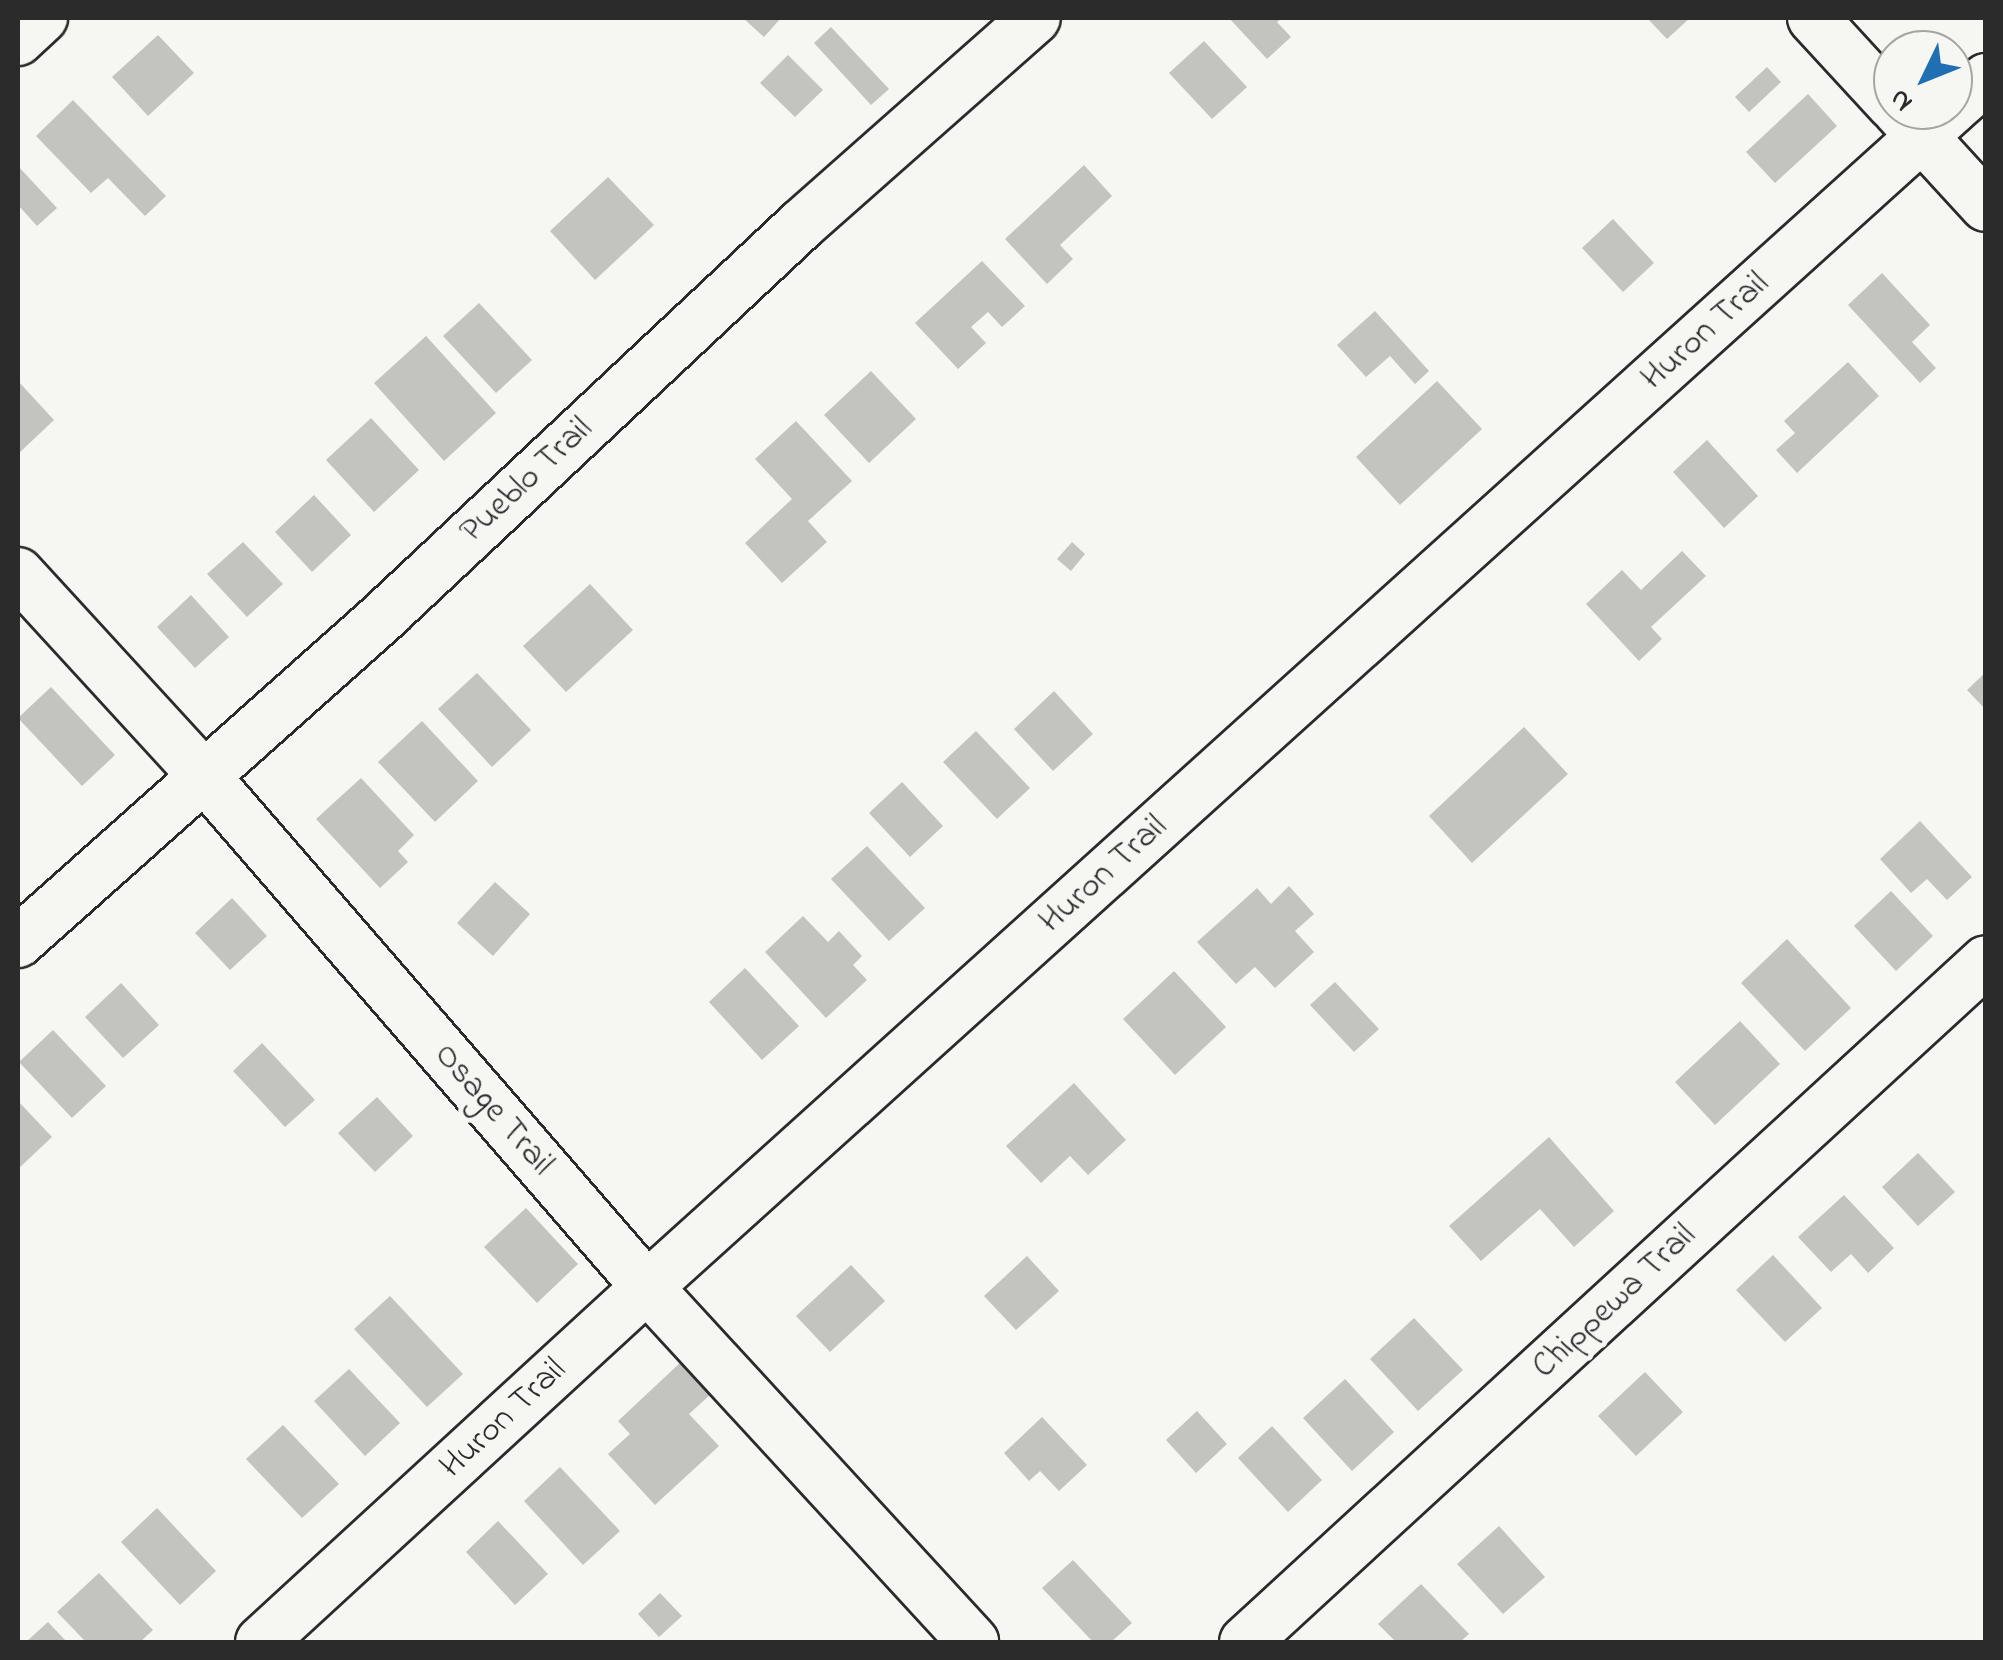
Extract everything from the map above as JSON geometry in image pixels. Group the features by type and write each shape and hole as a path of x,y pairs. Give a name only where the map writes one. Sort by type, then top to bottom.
{"street":[{"path":"18,40 42,18"},
{"name":"Pueblo Trail","path":"18,942 388,612 801,225 1035,18"},
{"path":"1813,18 1873,70"},
{"name":"Huron Trail","path":"261,1642 1906,130"},
{"path":"1934,130 1986,206"},
{"name":"Osage Trail","path":"18,573 204,776 647,1287 974,1642"},
{"name":"Chippewa Trail","path":"1245,1642 1986,961"}],"building":[{"path":"743,18 781,18 764,37"},
{"path":"1229,18 1282,18 1277,22 1291,37 1267,59"},
{"path":"1647,18 1690,18 1667,39"},
{"path":"831,27 889,89 871,105 814,43"},
{"path":"158,35 194,73 148,116 112,77"},
{"path":"1204,41 1247,87 1212,119 1169,73"},
{"path":"788,55 823,90 795,117 760,83"},
{"path":"1767,67 1781,82 1749,112 1735,97"},
{"path":"1808,94 1837,126 1775,183 1746,152"},
{"path":"73,100 166,196 145,216 108,178 91,193 36,136"},
{"path":"1084,165 1112,196 1060,245 1073,259 1047,284 1005,239"},
{"path":"18,166 57,208 37,226 18,205"},
{"path":"608,177 654,225 595,280 550,231"},
{"path":"1613,219 1654,263 1623,292 1582,248"},
{"path":"982,261 1025,306 1002,327 988,312 971,327 986,343 958,369 915,323"},
{"path":"1882,273 1930,325 1912,342 1936,368 1920,383 1848,305"},
{"path":"479,303 532,360 496,393 443,336"},
{"path":"1375,311 1429,371 1415,384 1390,356 1366,377 1337,345"},
{"path":"426,336 496,413 444,461 374,383"},
{"path":"1848,362 1879,396 1797,473 1776,450 1795,433 1784,421"},
{"path":"871,371 916,419 869,463 824,415"},
{"path":"18,381 54,420 18,454"},
{"path":"1437,381 1482,429 1400,505 1356,457"},
{"path":"371,418 419,470 374,512 326,460"},
{"path":"796,421 852,481 808,521 827,542 782,583 745,543 792,499 755,459"},
{"path":"1707,440 1758,496 1724,528 1673,472"},
{"path":"314,495 351,535 312,572 275,532"},
{"path":"243,542 283,584 247,617 207,574"},
{"path":"1072,542 1085,554 1071,571 1057,559"},
{"path":"1682,551 1706,576 1651,627 1662,639 1639,661 1586,604 1622,570 1641,590"},
{"path":"590,584 633,630 566,692 523,646"},
{"path":"191,595 229,637 195,668 157,627"},
{"path":"1986,672 1986,710 1967,690"},
{"path":"477,673 531,730 492,767 438,709"},
{"path":"51,687 115,755 82,786 18,718"},
{"path":"1054,691 1093,734 1053,771 1014,729"},
{"path":"422,721 478,781 435,822 378,762"},
{"path":"1524,727 1568,774 1472,863 1429,816"},
{"path":"976,731 1030,788 997,819 943,762"},
{"path":"361,778 414,835 398,851 408,862 380,888 316,819"},
{"path":"902,782 943,826 910,857 869,813"},
{"path":"1920,821 1972,877 1947,900 1927,879 1911,893 1880,859"},
{"path":"867,846 925,908 889,941 831,879"},
{"path":"495,882 530,914 493,956 457,923"},
{"path":"1289,886 1314,914 1295,931 1314,952 1275,988 1255,967 1236,984 1197,942 1257,888 1271,904"},
{"path":"1891,891 1933,936 1896,971 1854,926"},
{"path":"232,898 267,936 230,970 195,933"},
{"path":"803,916 828,942 839,931 862,956 853,965 867,980 826,1018 765,952"},
{"path":"1787,939 1851,1008 1805,1051 1741,983"},
{"path":"745,968 799,1026 762,1060 709,1002"},
{"path":"1174,971 1226,1027 1175,1075 1123,1019"},
{"path":"1335,982 1379,1029 1354,1052 1310,1005"},
{"path":"121,983 159,1025 123,1058 85,1017"},
{"path":"1740,1021 1780,1064 1715,1125 1675,1082"},
{"path":"53,1030 106,1086 72,1118 19,1062"},
{"path":"262,1043 315,1100 285,1127 233,1071"},
{"path":"1074,1083 1126,1140 1088,1175 1070,1156 1041,1183 1006,1146"},
{"path":"377,1097 413,1136 375,1172 338,1133"},
{"path":"18,1101 52,1137 18,1169"},
{"path":"1549,1137 1614,1211 1574,1247 1540,1209 1481,1261 1449,1226"},
{"path":"1918,1153 1955,1192 1918,1226 1882,1187"},
{"path":"1844,1195 1894,1248 1868,1273 1851,1254 1831,1272 1798,1237"},
{"path":"526,1208 578,1264 537,1303 484,1247"},
{"path":"1773,1255 1822,1308 1785,1342 1736,1290"},
{"path":"1027,1256 1059,1291 1016,1330 984,1296"},
{"path":"851,1265 885,1301 830,1352 796,1316"},
{"path":"390,1296 463,1374 427,1407 354,1329"},
{"path":"1414,1318 1463,1370 1418,1411 1370,1359"},
{"path":"681,1362 711,1394 689,1414 719,1446 655,1505 608,1454 630,1434 618,1421"},
{"path":"349,1369 400,1423 365,1456 314,1401"},
{"path":"1645,1372 1683,1412 1636,1456 1598,1416"},
{"path":"1345,1379 1394,1432 1352,1471 1303,1418"},
{"path":"1197,1411 1227,1444 1196,1473 1166,1440"},
{"path":"1042,1417 1087,1465 1059,1491 1040,1471 1029,1481 1004,1453"},
{"path":"283,1425 339,1484 302,1518 246,1459"},
{"path":"1272,1426 1322,1480 1288,1512 1238,1458"},
{"path":"560,1467 620,1531 583,1565 524,1501"},
{"path":"157,1508 216,1571 180,1605 121,1542"},
{"path":"498,1521 548,1574 515,1605 466,1552"},
{"path":"1499,1526 1545,1577 1503,1614 1457,1564"},
{"path":"1073,1560 1132,1623 1111,1642 1093,1642 1042,1588"},
{"path":"99,1573 153,1630 140,1642 86,1642 57,1612"},
{"path":"1421,1584 1469,1634 1460,1642 1396,1642 1378,1624"},
{"path":"660,1593 682,1616 659,1637 638,1614"},
{"path":"48,1622 67,1642 26,1642"}]}
